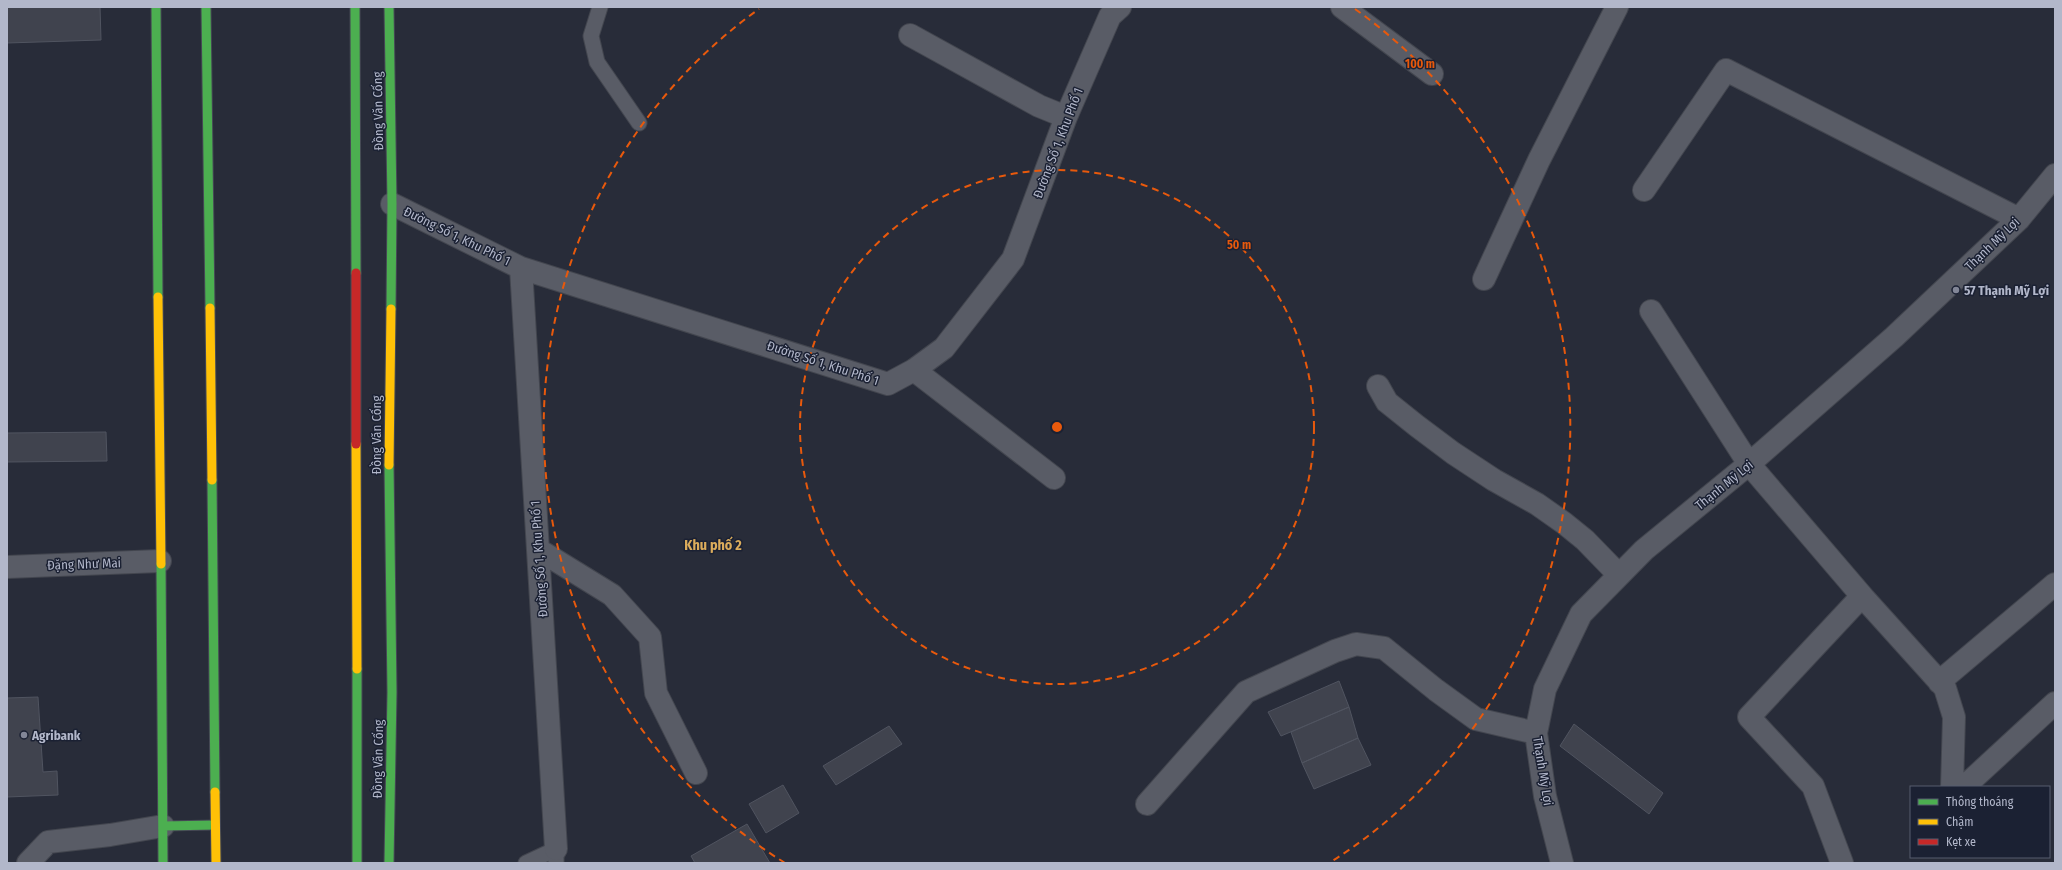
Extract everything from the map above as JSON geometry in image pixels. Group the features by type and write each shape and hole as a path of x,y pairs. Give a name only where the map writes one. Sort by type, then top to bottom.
{"main road":[{"path":"156,7 163,863"},
{"path":"206,7 216,863"},
{"name":"Đồng Văn Cống","path":"355,7 360,201 357,863"},
{"name":"Đồng Văn Cống","path":"389,7 389,458 392,692 389,863"},
{"path":"163,826 215,825"}],"street":[{"path":"1342,7 1432,74"},
{"path":"1484,279 1539,160 1617,7"},
{"name":"Đường Số 1, Khu Phố 1","path":"388,203 521,268 888,384 914,370 944,348 1013,259 1066,117 1110,10"},
{"path":"910,35 1039,106 1066,117"},
{"path":"1644,190 1726,70 2019,219"},
{"name":"Thạnh Mỹ Lợi","path":"1562,863 1545,796 1536,733 1545,689 1581,614 1644,550 1750,464 1894,337 2019,219 2055,175"},
{"name":"Đường Số 1, Khu Phố 1","path":"521,268 539,550 556,856"},
{"path":"1651,311 1750,464 1862,596 1945,688 1954,716 1952,786"},
{"path":"914,370 1054,478"},
{"path":"1378,386 1387,402 1453,453 1564,523 1585,540 1619,576"},
{"path":"539,550 612,595 650,637 656,693 696,773"},
{"name":"Đặng Như Mai","path":"7,567 160,561"},
{"path":"1939,682 2055,584"},
{"path":"1842,863 1813,786 1749,717 1862,596"},
{"path":"1147,804 1246,692 1335,651 1356,644 1384,648 1436,690 1476,719 1536,733"},
{"path":"1965,786 2055,703"},
{"path":"28,863 48,842 110,835 163,826"}],"lane":[{"path":"600,7 591,36 597,62 638,123"},
{"path":"526,863 556,856"}],"building":[{"path":"7,7 100,7 101,40 7,43"},
{"path":"106,432 107,461 7,462 7,433"},
{"path":"1339,681 1349,707 1281,736 1268,712"},
{"name":"Agribank","path":"38,697 43,772 57,771 58,795 7,797 7,698"},
{"path":"1349,707 1358,738 1302,763 1291,732"},
{"path":"1574,724 1663,793 1649,814 1560,746"},
{"path":"889,726 902,744 836,785 823,766"},
{"path":"1358,738 1371,765 1314,789 1302,763"},
{"path":"783,785 799,813 766,833 749,804"},
{"path":"747,824 770,863 695,863 691,856"}],"traffic: fast":[{"path":"156,7 158,297"},
{"path":"206,7 210,308"},
{"path":"355,7 356,273"},
{"path":"389,7 392,204 391,309"},
{"path":"389,465 392,692 389,863"},
{"path":"212,480 215,792"},
{"path":"161,564 163,863"},
{"path":"357,669 357,863"},
{"path":"163,826 215,825"}],"traffic: slow":[{"path":"158,297 161,564"},
{"path":"210,308 212,480"},
{"path":"389,465 391,309"},
{"path":"356,444 357,669"},
{"path":"215,792 216,863"}],"traffic: jam":[{"path":"356,273 356,444"}],"place":[{"name":"57 Thạnh Mỹ Lợi","path":"1956,290"},
{"name":"Agribank","path":"24,735"}],"district":[{"name":"Khu phố 2","path":"713,545"}]}
